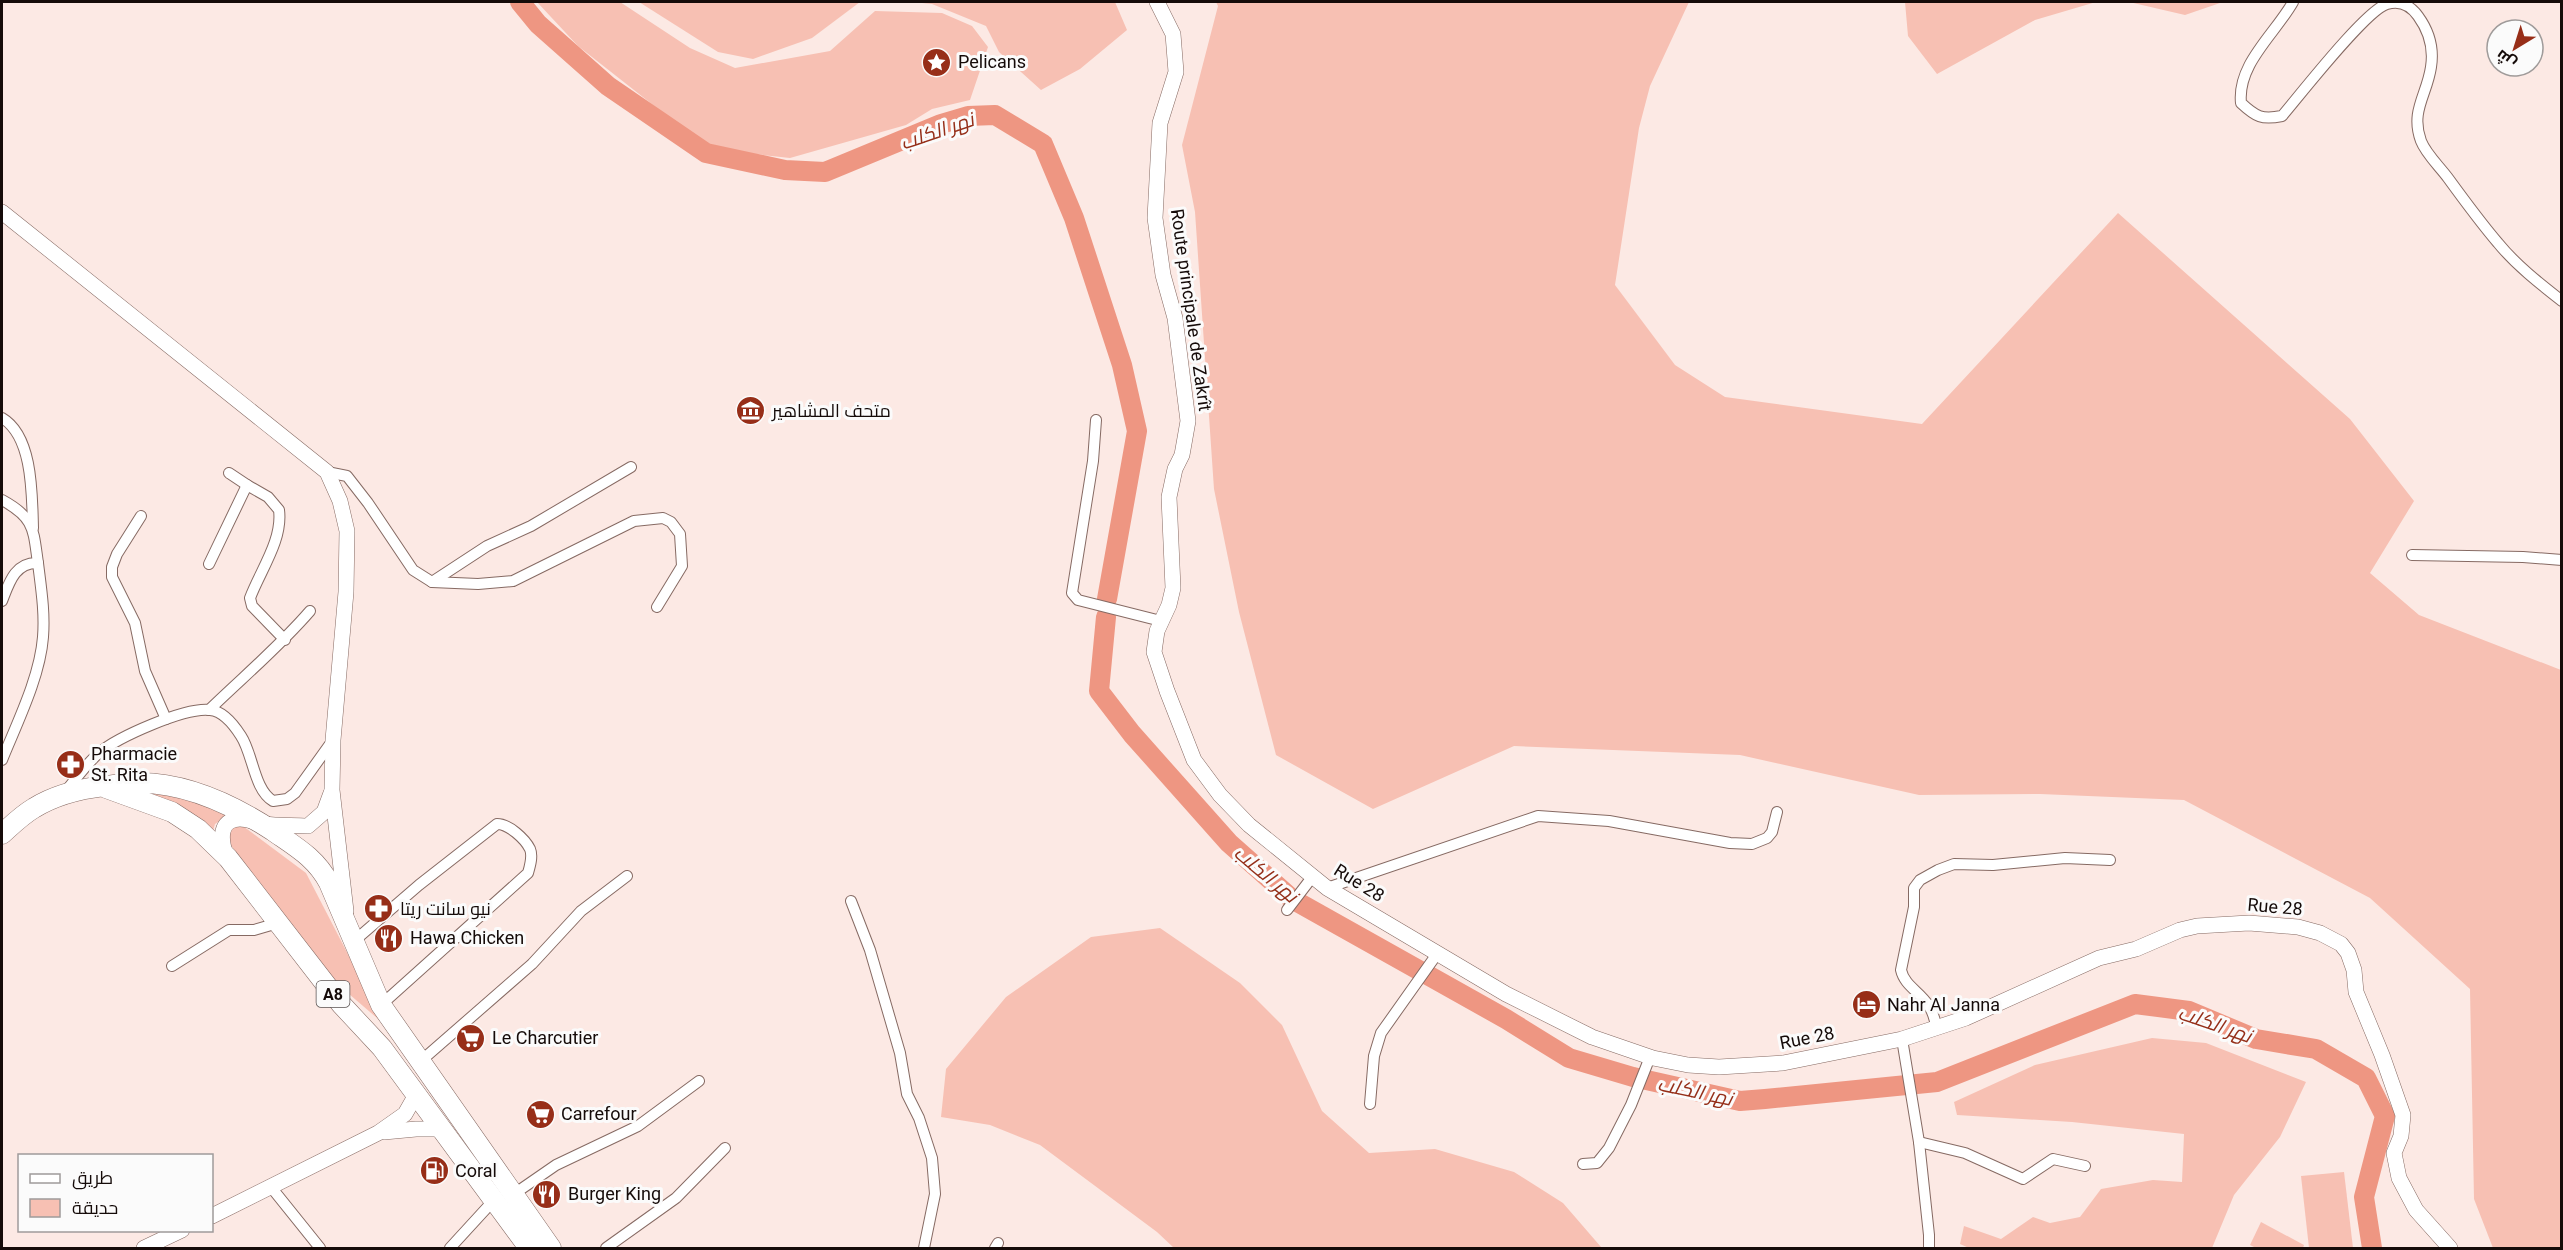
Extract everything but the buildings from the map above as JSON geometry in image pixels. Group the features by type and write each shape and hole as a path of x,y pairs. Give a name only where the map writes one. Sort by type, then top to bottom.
{"highway":[{"name":"A8","path":"2,834 33,809 62,795 139,782 175,788 230,806 312,857 322,869 381,1005 422,1060 551,1248"},
{"name":"A8","path":"101,787 172,812 198,829 228,858 341,1004 382,1048 417,1093 529,1248"}],"street":[{"name":"Route principale de Zakrît","path":"1157,2 1173,34 1176,72 1160,123 1155,218 1163,275 1175,318 1188,421 1182,455 1175,469 1169,496 1173,588 1154,642 1158,666 1194,760"},
{"path":"2293,2 2245,72 2240,88 2241,103 2252,113 2267,119 2282,116 2347,39 2385,4 2400,2 2412,8 2425,25 2432,46 2431,68 2421,95 2416,120 2422,143 2499,244 2530,276 2562,301"},
{"path":"2,212 327,472 346,476 359,489 413,570 432,582 478,584 513,580 634,521 663,518 671,522 680,534 682,566 657,607"},
{"path":"2,418 17,431 22,441 29,474 43,608 41,649 16,726 2,760"},
{"path":"1096,420 1093,461 1072,593 1078,600 1161,621"},
{"path":"432,582 487,546 531,526 632,467"},
{"path":"327,472 340,501 347,531 346,592 333,740 332,790 351,936 497,824 504,824 510,828 530,849 531,857 528,873 381,1005"},
{"path":"229,473 268,496 279,510 274,543 250,598 252,606 285,640"},
{"path":"209,564 247,485"},
{"path":"2,500 24,516 33,528"},
{"path":"141,516 117,554 112,567 112,577 135,623 145,671 166,719"},
{"path":"2412,555 2562,560"},
{"path":"2,601 16,571 26,563 38,563"},
{"path":"209,710 259,661 285,640 310,611"},
{"path":"62,795 107,748 166,719 209,710 219,712 240,734 248,748 264,795 273,801 287,799 295,793 333,740"},
{"name":"Rue 28","path":"1194,760 1220,795 1249,825 1311,878 1437,954 1557,1020 1648,1062 1752,1066 1783,1064 1902,1039 1936,1028 2044,984 2098,958 2136,949 2180,930 2223,923 2249,923 2298,927 2320,933 2341,944 2348,953 2354,970 2356,992 2382,1055 2403,1116 2401,1136 2394,1153 2399,1178 2416,1209 2450,1248"},
{"path":"228,858 220,840 222,829 226,824 241,819 262,824 308,826 324,812 332,790"},
{"path":"1327,888 1538,816 1609,821 1730,843 1752,844 1767,838 1772,831 1777,812"},
{"path":"1936,1028 1932,1010 1923,997 1906,981 1901,970 1914,907 1914,888 1917,882 1954,864 1993,865 2065,858 2110,860"},
{"path":"422,1060 532,964 581,911 627,876"},
{"path":"1287,910 1311,878"},
{"path":"852,901 870,950 900,1053 907,1094 919,1118 932,1158 935,1194 924,1248"},
{"path":"172,966 229,930 254,930 278,923"},
{"path":"1370,1104 1374,1056 1382,1033 1388,1021 1437,954"},
{"path":"1902,1039 1919,1142 1929,1248"},
{"path":"1583,1164 1597,1163 1604,1156 1631,1105 1648,1062"},
{"path":"513,1194 556,1165 638,1126 699,1081"},
{"path":"213,1216 378,1133 405,1114 417,1093"},
{"path":"378,1133 442,1129"},
{"path":"1919,1142 1965,1153 2023,1179 2053,1159 2085,1166"},
{"path":"606,1248 676,1198 725,1148"},
{"path":"271,1187 320,1248"},
{"path":"450,1248 494,1200"},
{"path":"144,1248 178,1232"}],"green space":[{"path":"537,2 620,2 690,48 735,68 830,51 875,11 942,13 972,26 988,47 970,100 932,109 906,125 790,158 709,149 578,46"},
{"path":"639,2 860,2 812,38 753,59 718,52"},
{"path":"912,2 1115,2 1127,30 1080,69 1041,90 999,52 986,26 932,4"},
{"path":"1216,2 1689,2 1650,86 1639,128 1615,285 1675,365 1725,397 1922,424 2118,213 2350,419 2414,501 2370,573 2419,615 2561,670 2561,1248 2493,1248 2474,1199 2470,989 2370,898 2184,800 2040,794 1919,795 1740,755 1514,746 1373,809 1276,755 1239,612 1214,489 1195,212 1182,145 1218,6"},
{"path":"1905,2 2096,2 2035,20 1937,74 1908,36"},
{"path":"2129,2 2223,2 2185,15"},
{"path":"139,788 172,794 230,814 215,824 212,834"},
{"path":"243,826 306,873 384,1024 335,982 226,839 232,827"},
{"path":"1160,928 1240,983 1282,1025 1322,1111 1369,1153 1435,1149 1514,1172 1563,1203 1601,1247 1174,1248 1157,1232 1040,1145 990,1125 941,1117 946,1069 1006,997 1091,937"},
{"path":"2152,1038 2206,1043 2306,1082 2280,1137 2234,1195 2212,1248 1969,1248 1960,1244 1964,1226 2001,1239 2033,1217 2050,1223 2080,1217 2101,1189 2153,1180 2182,1182 2184,1134 2072,1122 1957,1115 1954,1102 2035,1065"},
{"path":"2344,1172 2353,1248 2309,1248 2301,1176"},
{"path":"2261,1222 2304,1245 2303,1248 2256,1248 2250,1245"}],"waterway":[{"name":"نهر الكلب","path":"520,2 538,24 608,86 706,153 785,170 825,172 941,124 968,116 995,115 1043,144 1074,218 1122,365 1137,431 1107,599"},
{"name":"نهر الكلب","path":"1106,617 1099,691 1132,734 1229,843 1292,899 1506,1019 1569,1058 1633,1077 1740,1101 1937,1082 2135,1004 2189,1011 2256,1039 2316,1049 2366,1078 2385,1116 2364,1197 2372,1248"}],"place":[{"name":"Pelicans","path":"937,62"},
{"name":"متحف المشاهير","path":"751,411"},
{"name":"Pharmacie St. Rita","path":"70,764"},
{"name":"نيو سانت ريتا","path":"379,909"},
{"name":"Hawa Chicken","path":"389,938"},
{"name":"Nahr Al Janna","path":"1866,1005"},
{"name":"Le Charcutier","path":"471,1038"},
{"name":"Carrefour","path":"540,1114"},
{"name":"Coral","path":"434,1171"},
{"name":"Burger King","path":"547,1194"}]}
